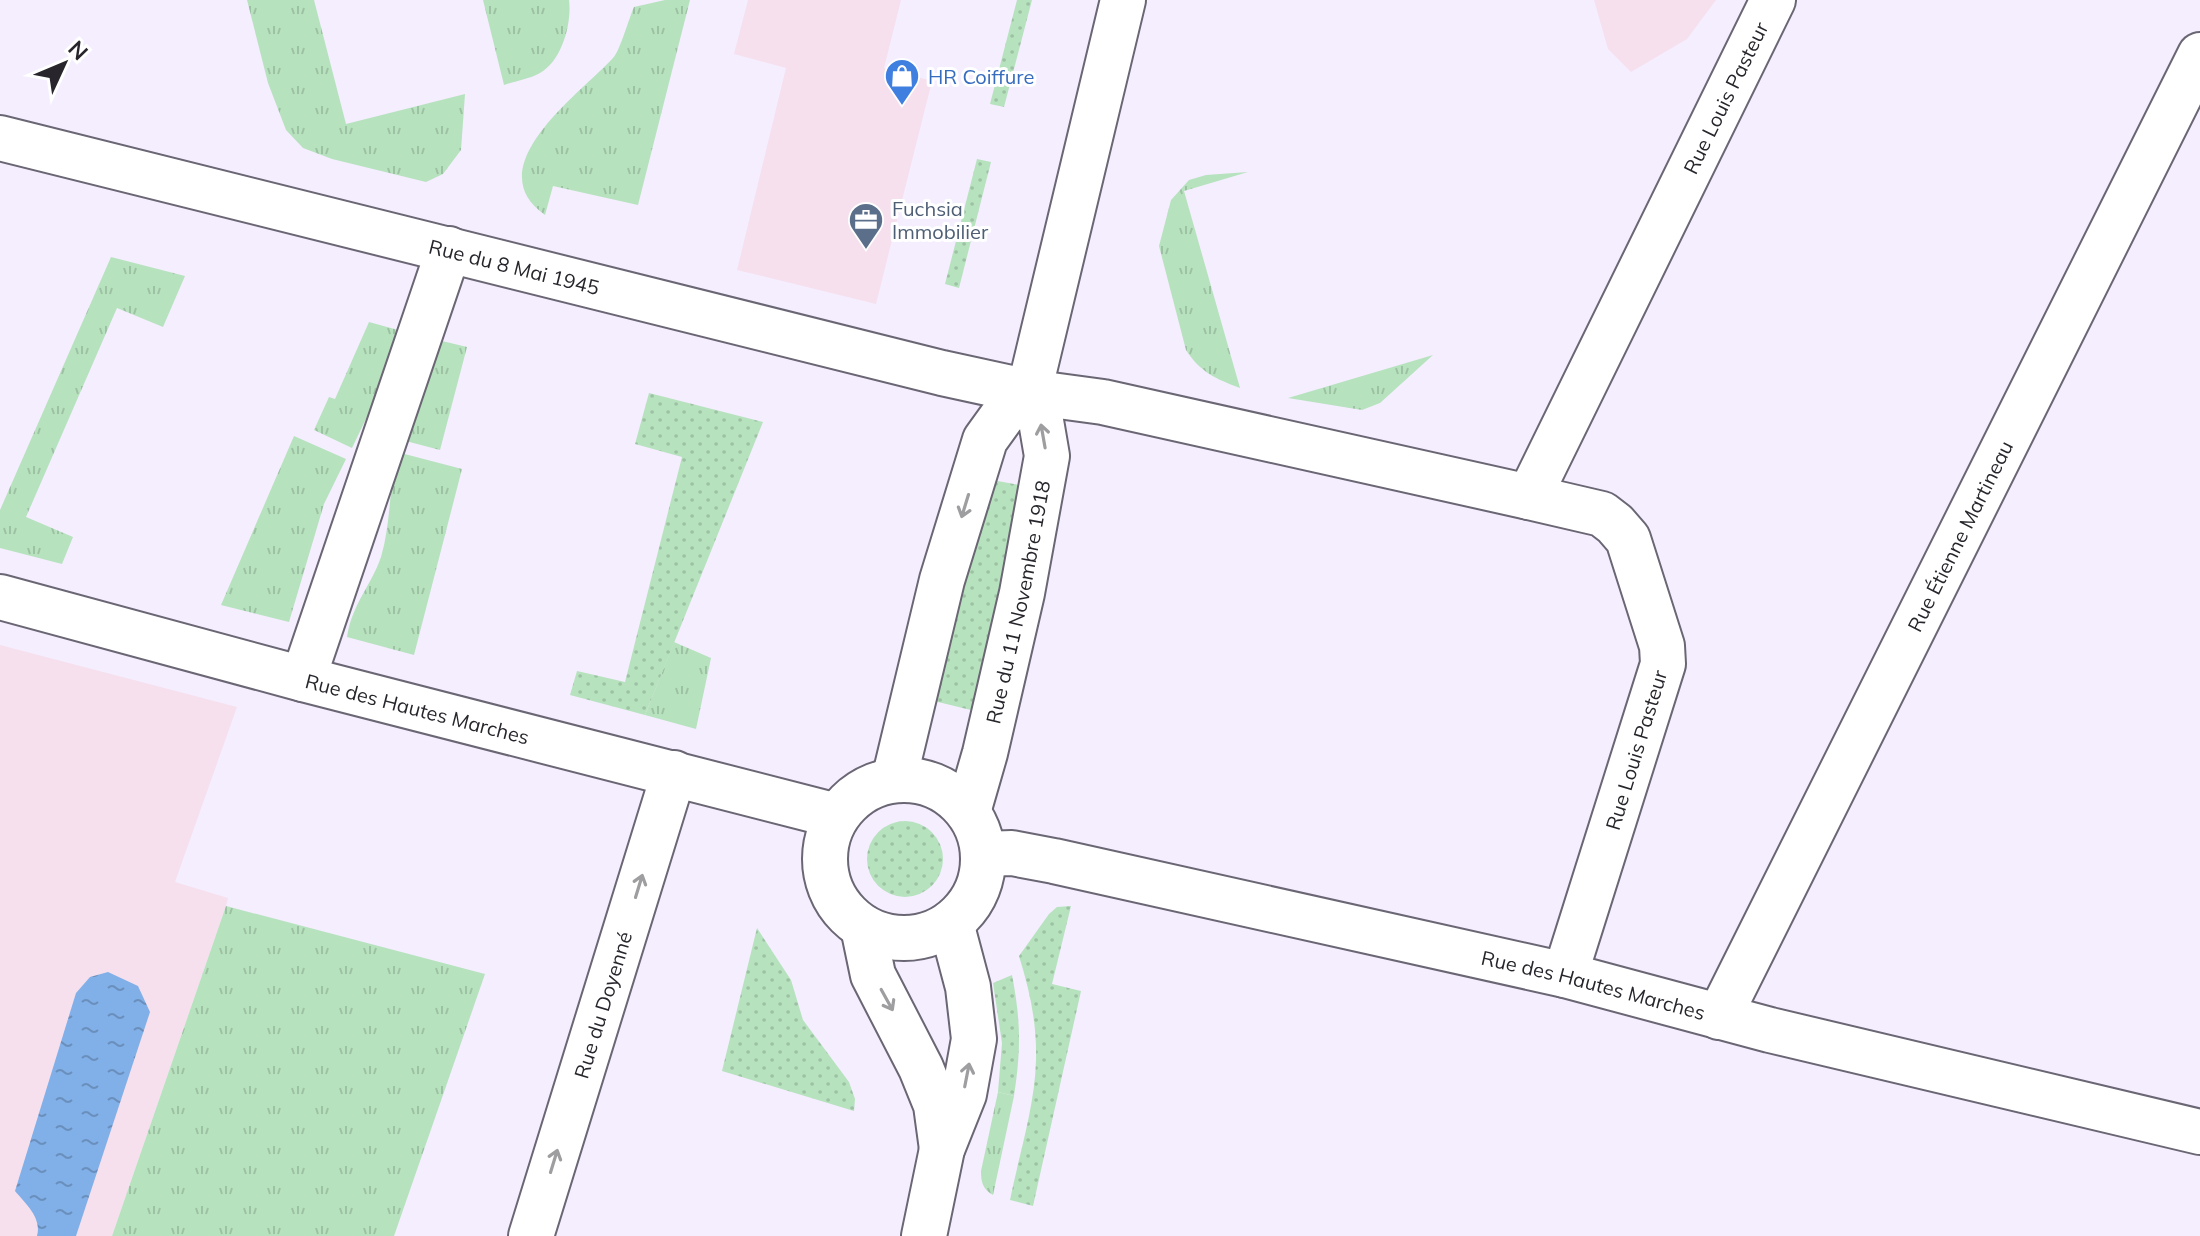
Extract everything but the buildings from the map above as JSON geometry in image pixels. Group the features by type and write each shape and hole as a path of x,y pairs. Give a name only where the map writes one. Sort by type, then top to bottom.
{"street":[{"path":"894,780 942,580 985,440 1003,415 1029,392 1123,0"},
{"name":"Rue Louis Pasteur","path":"1529,497 1773,0"},
{"name":"Rue Étienne Martineau","path":"1719,1017 2200,55"},
{"name":"Rue du 8 Mai 1945","path":"0,138 870,356 1029,392"},
{"path":"303,679 449,249"},
{"name":"Rue Louis Pasteur","path":"1029,392 1103,402 1529,497 1602,514 1615,524 1628,539 1662,646 1663,664 1565,975"},
{"name":"Rue du 11 Novembre 1918","path":"968,812 1022,593 1047,456 1041,421 1029,392"},
{"name":"Rue des Hautes Marches","path":"0,597 303,679 837,816"},
{"name":"Rue du Doyenné","path":"531,1236 674,773"},
{"path":"894,780 915,781 935,787 968,812 979,832 984,854 981,880 969,905 951,923 930,934 908,939 884,936 863,927 851,917 829,885 824,862 827,839 837,816 862,792 894,780"},
{"name":"Rue des Hautes Marches","path":"984,854 1012,853 1054,861 1565,975 1719,1017 2200,1132"},
{"path":"924,1236 942,1149 964,1094 974,1039 968,987 951,923"},
{"path":"863,927 873,975 921,1068 936,1105 942,1149"}],"shaded area":[{"path":"748,0 901,0 884,68 932,81 876,304 737,270 786,68 734,54"},
{"path":"1594,0 1716,0 1687,39 1631,72 1608,49"},
{"path":"0,645 237,707 175,882 228,898 112,1236 0,1236"}],"green space":[{"path":"247,0 314,0 346,124 465,94 461,150 443,174 426,182 332,159 303,148 286,130 268,83"},
{"path":"483,0 569,0 564,41 548,67 532,77 504,85"},
{"path":"665,0 690,0 638,205 553,186 545,215 527,196 522,175 528,153 559,110 616,54 634,7"},
{"path":"1017,0 1032,0 1004,107 990,104"},
{"path":"977,159 991,162 959,288 945,284"},
{"path":"1248,172 1184,191 1240,388 1209,374 1186,350 1159,246 1171,200 1189,180 1206,175"},
{"path":"111,257 185,276 163,327 117,308 26,517 73,537 62,564 0,548 0,510"},
{"path":"369,322 398,330 376,398 352,448 314,430 329,397 335,399"},
{"path":"438,340 467,347 440,450 402,440"},
{"path":"1433,355 1380,403 1362,410 1288,398"},
{"path":"649,393 763,422 645,715 570,695 577,671 625,682 682,457 635,444"},
{"path":"294,436 346,459 324,504 289,622 221,605"},
{"path":"397,452 462,469 414,655 347,637 353,615 381,557"},
{"path":"992,480 1019,485 1017,523 979,712 930,700"},
{"path":"674,642 711,658 696,729 645,715"},
{"path":"905,821 920,824 932,832 940,844 943,859 940,874 932,886 920,894 905,897 890,894 878,886 870,874 867,859 870,844 878,832 890,824"},
{"path":"226,906 485,974 394,1236 112,1236"},
{"path":"1071,906 1052,984 1081,991 1033,1206 1010,1200 1030,1113 1036,1060 1032,1008 1019,956 1049,914 1057,907"},
{"path":"757,928 791,980 803,1020 849,1082 855,1099 854,1111 722,1071"},
{"path":"1012,975 1019,1036 1014,1096 998,1092 1002,1043 993,983"},
{"path":"998,1092 1014,1096 993,1195 983,1185 981,1171"}],"water":[{"path":"108,972 138,986 150,1012 76,1236 37,1236 35,1217 15,1191 76,993 90,977"}],"place":[{"name":"HR Coiffure","path":"902,107"},
{"name":"Fuchsia Immobilier","path":"866,251"}]}
